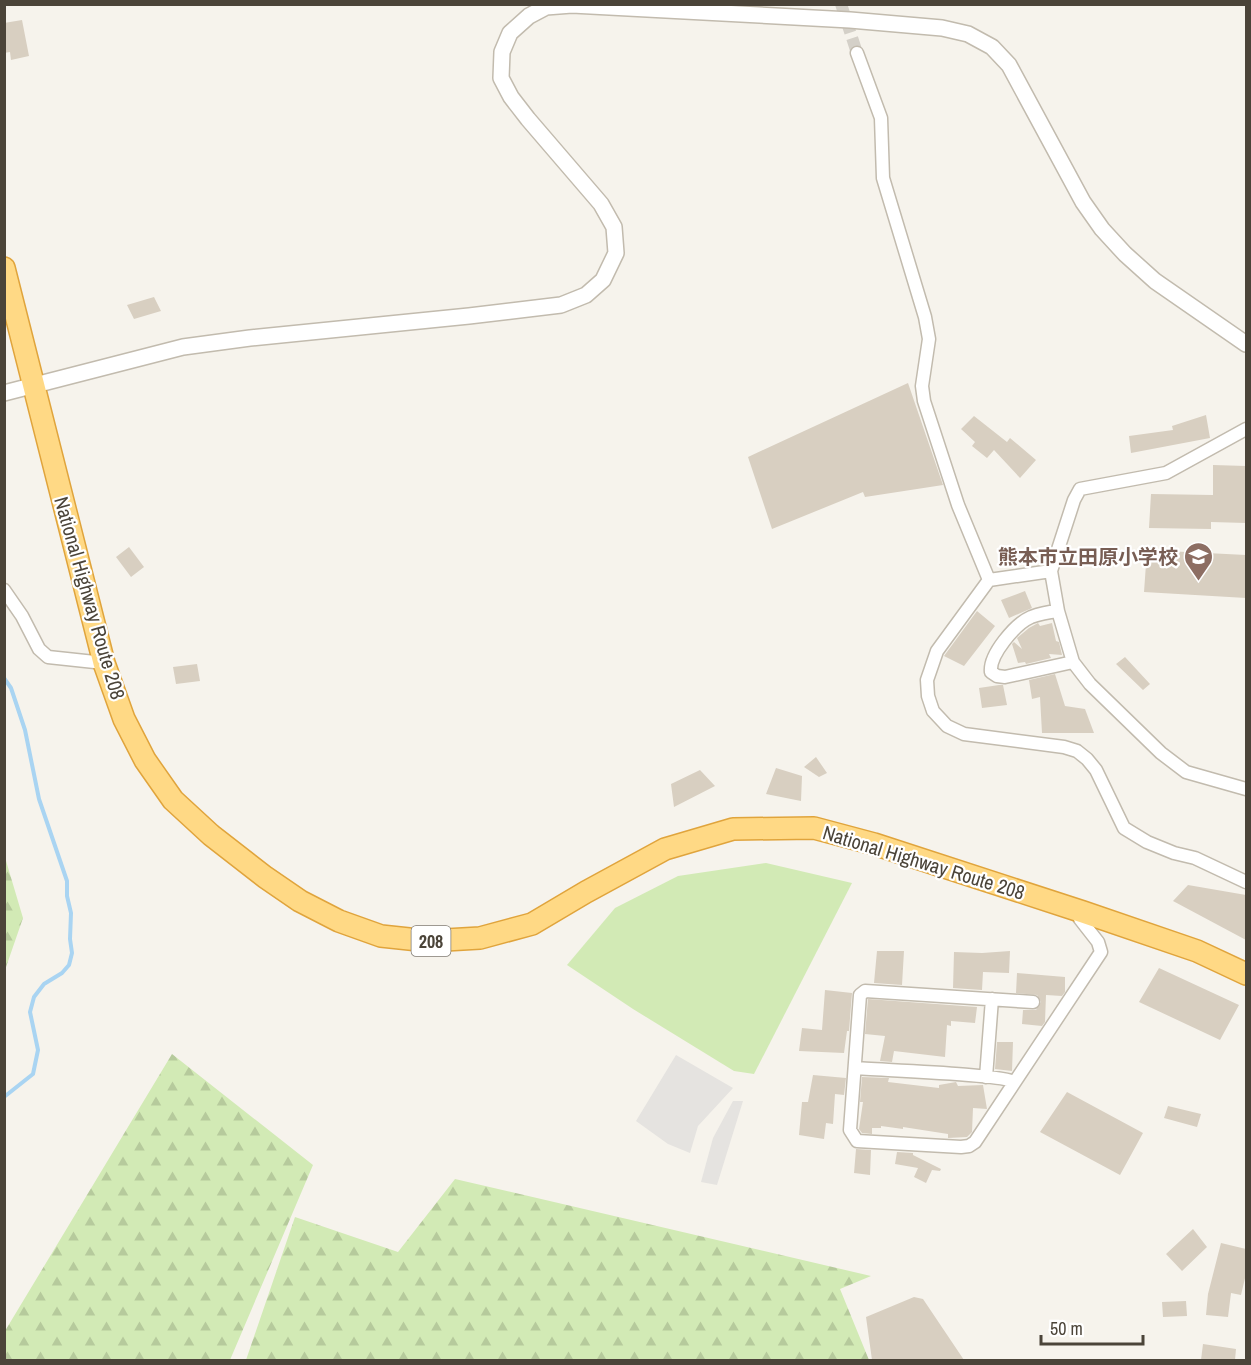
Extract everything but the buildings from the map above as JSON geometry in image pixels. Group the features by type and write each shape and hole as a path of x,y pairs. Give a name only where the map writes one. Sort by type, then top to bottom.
{"highway":[{"name":"National Highway Route 208","path":"4,268 104,663 124,718 145,760 173,800 211,835 300,902 339,921 381,936 428,941 480,938 532,924 665,849 733,829 814,828 874,844 1083,912 1197,951 1246,974"}],"street":[{"path":"4,393 183,347 538,308 561,305 586,295 603,280 616,253 614,227 601,204 511,97 501,78 502,52 510,33 529,16 546,7 572,5 850,20 942,28 968,34 992,47 1009,64 1083,202 1102,229 1155,281 1246,344"},
{"path":"857,53 881,118 883,178 914,274 929,339 922,386 924,401 957,505 989,580"},
{"path":"1246,429 1166,473 1080,489 1074,500 1052,571 1058,611 1073,662 1090,684 1161,753 1186,772 1246,789"},
{"path":"1052,571 989,580 937,651 927,680 928,696 933,711 947,726 964,734 1064,747 1077,751 1096,770 1124,828 1147,842 1174,853 1195,858 1246,882"},
{"path":"4,590 22,616 39,649 48,657 104,663"},
{"path":"1058,611 1030,617 1019,624 999,648 992,660 991,672 1005,677 1073,662"},
{"path":"1033,1002 865,991 860,995 850,1130 857,1141 969,1146 975,1142 1101,952 1098,942 1080,919 1083,912"},
{"path":"986,1077 992,999"},
{"path":"855,1068 1010,1079 1014,1082"}],"green space":[{"path":"4,854 23,918 5,970 4,970"},
{"path":"766,863 852,883 754,1074 734,1071 567,965 615,908 678,876"},
{"path":"172,1054 313,1165 230,1360 5,1360 5,1331"},
{"path":"455,1179 871,1276 840,1289 869,1360 246,1360 295,1217 398,1252"}],"shaded area":[{"path":"676,1055 733,1088 698,1126 690,1153 668,1144 636,1121"},
{"path":"733,1101 743,1101 717,1185 701,1182 713,1138"}],"waterway":[{"path":"4,678 11,688 25,730 39,799 67,881 72,953 69,965 62,973 44,984 34,997 30,1012 38,1050 33,1074 4,1097"}],"tunnel":[{"path":"841,4 857,53"}],"place":[{"name":"熊本市立田原小学校","path":"1199,582"}]}
